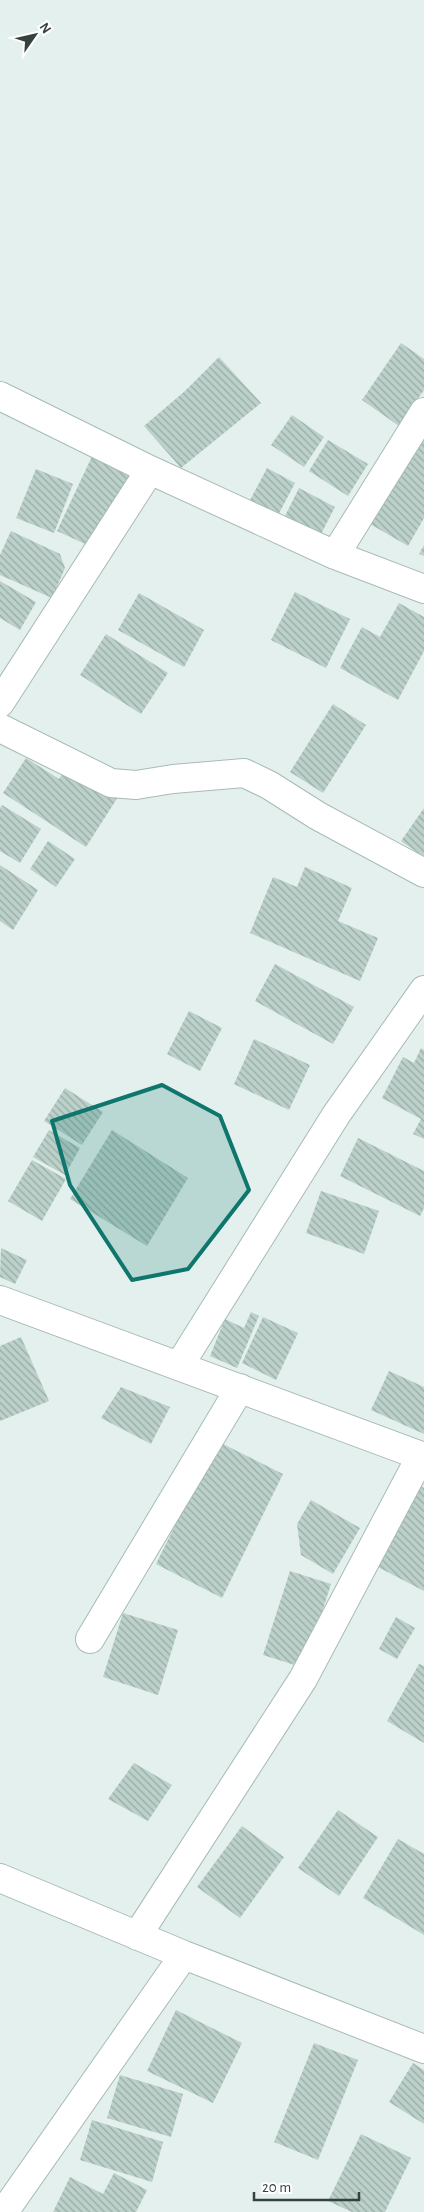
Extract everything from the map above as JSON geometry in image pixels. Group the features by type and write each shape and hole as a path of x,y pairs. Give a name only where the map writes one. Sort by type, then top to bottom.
{"street":[{"path":"0,396 150,470 335,555 424,589"},
{"path":"335,555 424,412"},
{"path":"0,703 150,470"},
{"path":"0,728 111,783 136,785 173,779 244,774 269,785 318,816 424,873"},
{"path":"179,1366 336,1115 424,990"},
{"path":"0,1300 423,1456 303,1679 137,1936"},
{"path":"90,1639 240,1388"},
{"path":"0,1878 184,1955 424,2049"},
{"path":"4,2212 184,1955"}],"highlighted area":[{"path":"162,1085 220,1116 249,1190 188,1269 132,1280 70,1185 52,1121"}],"building":[{"path":"401,343 424,359 424,390 399,426 362,400"},
{"path":"219,357 261,403 181,468 144,426 185,391"},
{"path":"292,415 324,437 304,467 271,445"},
{"path":"424,420 424,518 408,546 365,521"},
{"path":"328,440 368,464 348,496 309,471"},
{"path":"94,452 132,470 96,549 57,531"},
{"path":"267,468 295,483 276,519 248,504"},
{"path":"36,469 73,484 54,533 16,518"},
{"path":"299,488 335,507 319,538 283,520"},
{"path":"11,531 60,554 65,568 52,598 0,575 0,555"},
{"path":"424,545 424,556 419,554"},
{"path":"0,581 36,602 20,630 0,618"},
{"path":"295,592 350,619 326,668 271,640"},
{"path":"139,593 204,630 184,667 118,630"},
{"path":"399,603 424,617 424,651 398,700 340,668 362,627 380,637"},
{"path":"106,634 168,673 141,714 80,675"},
{"path":"333,704 366,725 323,793 290,772"},
{"path":"26,758 59,779 68,765 118,797 86,847 3,793"},
{"path":"2,805 41,829 20,863 0,851 0,808"},
{"path":"424,808 424,857 401,841"},
{"path":"48,841 75,859 56,887 30,869"},
{"path":"0,865 38,890 13,930 0,921"},
{"path":"305,867 352,888 338,921 378,938 360,981 250,933 273,877 297,887"},
{"path":"275,964 354,1007 333,1044 255,1001"},
{"path":"189,1011 222,1028 200,1071 167,1054"},
{"path":"254,1039 310,1065 289,1110 234,1084"},
{"path":"421,1048 424,1050 424,1139 413,1134 421,1119 382,1098 403,1057 414,1063"},
{"path":"65,1088 103,1112 82,1145 44,1121"},
{"path":"49,1130 80,1148 65,1175 33,1157"},
{"path":"112,1130 188,1178 147,1246 70,1199"},
{"path":"358,1138 424,1171 424,1208 420,1216 340,1176"},
{"path":"32,1160 66,1179 42,1221 8,1201"},
{"path":"321,1191 379,1211 364,1254 306,1233"},
{"path":"1,1248 27,1260 15,1284 0,1277"},
{"path":"251,1312 259,1316 237,1368 210,1356 225,1319 244,1328"},
{"path":"263,1317 298,1333 276,1380 242,1363"},
{"path":"21,1337 49,1401 0,1421 0,1346"},
{"path":"389,1371 424,1387 424,1434 371,1410"},
{"path":"121,1387 170,1407 151,1444 101,1418"},
{"path":"217,1441 283,1474 222,1598 156,1564"},
{"path":"417,1484 424,1488 424,1591 374,1565"},
{"path":"311,1500 360,1528 333,1574 301,1555 297,1524"},
{"path":"290,1571 331,1584 304,1668 263,1655"},
{"path":"123,1613 178,1630 158,1695 103,1677"},
{"path":"396,1617 415,1628 397,1659 379,1649"},
{"path":"419,1664 424,1666 424,1743 387,1721"},
{"path":"134,1763 172,1785 148,1821 108,1799"},
{"path":"338,1810 378,1837 339,1896 298,1868"},
{"path":"242,1826 284,1857 240,1918 197,1887"},
{"path":"398,1839 424,1854 424,1935 363,1898"},
{"path":"176,2010 242,2043 213,2103 147,2071"},
{"path":"314,2043 358,2060 318,2160 274,2142"},
{"path":"413,2063 424,2070 424,2124 389,2102"},
{"path":"120,2075 183,2094 171,2137 107,2118"},
{"path":"92,2120 163,2142 152,2182 80,2160"},
{"path":"361,2134 411,2158 385,2212 352,2212 328,2201"},
{"path":"114,2173 147,2190 136,2212 53,2212 70,2177 103,2194"}]}
